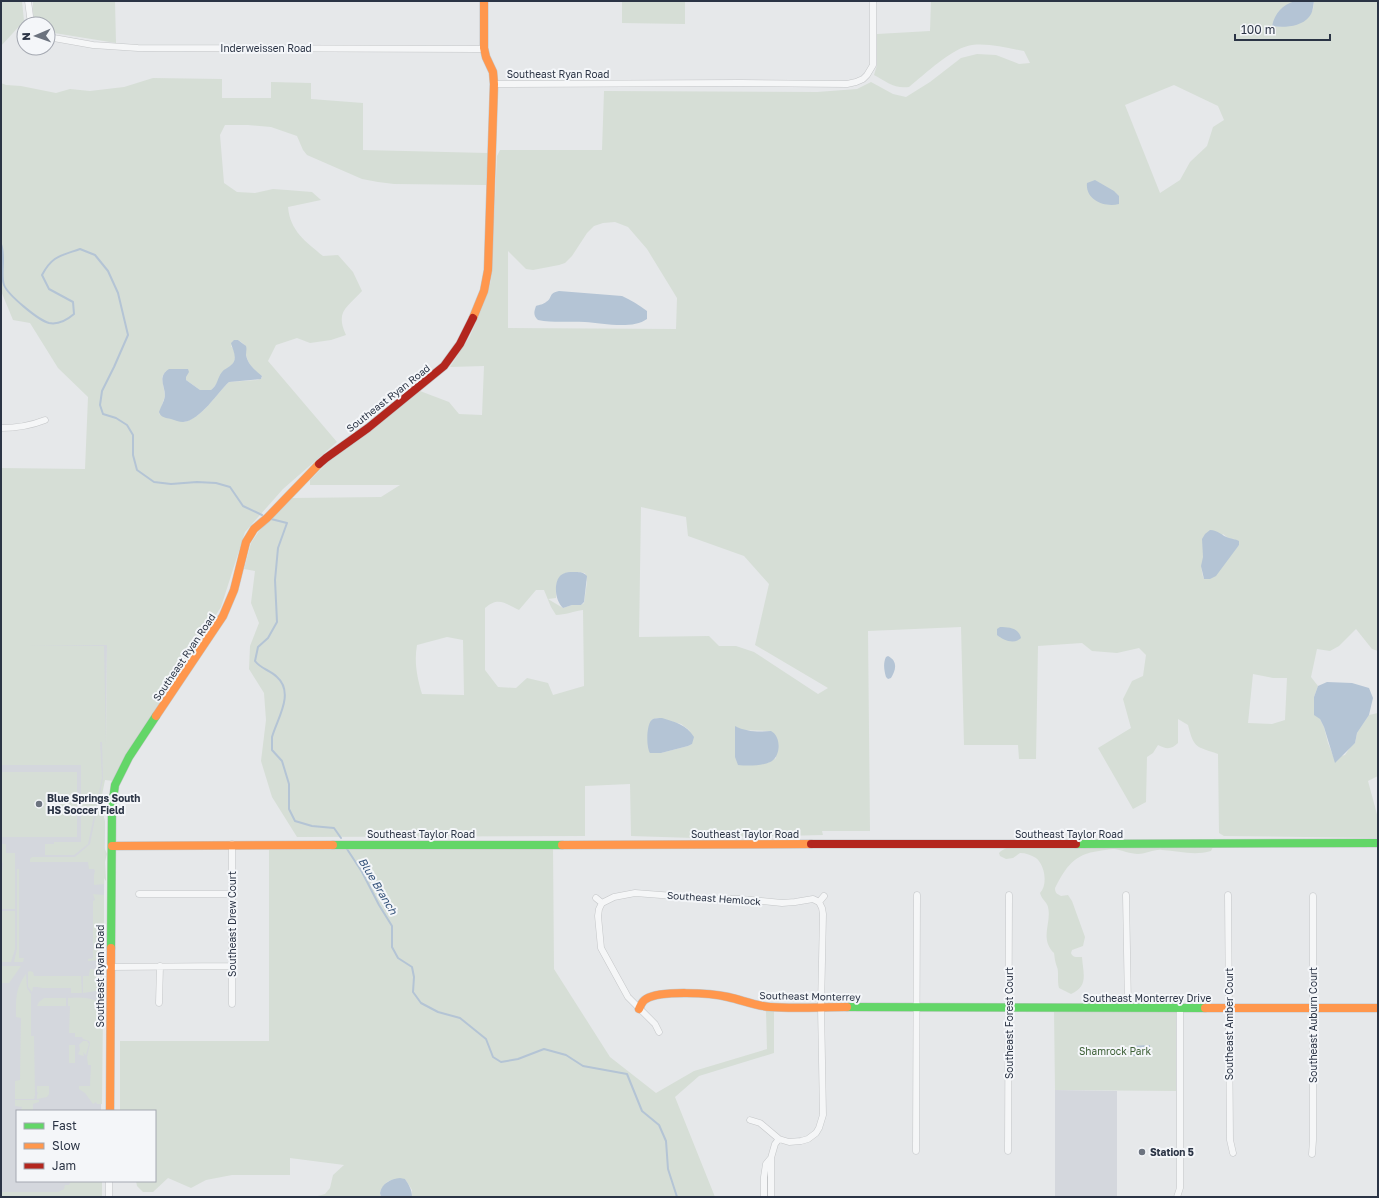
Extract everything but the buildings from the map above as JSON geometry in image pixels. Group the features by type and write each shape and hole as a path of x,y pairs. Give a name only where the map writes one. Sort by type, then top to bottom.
{"street":[{"path":"28,1 30,16"},
{"path":"484,1 484,48 486,57 493,72 494,84"},
{"name":"Southeast Ryan Road","path":"110,1110 110,967 113,796 115,785 129,757 224,616 234,590 246,542 254,529 267,518 308,474 326,458 368,428 444,366 460,344 471,324 484,291 488,270 494,84 847,84 856,82 867,75 873,65 873,1"},
{"name":"Inderweissen Road","path":"56,38 93,45 138,48 484,48"},
{"path":"1,428 19,428 45,420"},
{"name":"Southeast Taylor Road","path":"112,846 232,844 1378,843"},
{"name":"Southeast Drew Court","path":"232,844 232,1004"},
{"name":"Southeast Hemlock","path":"602,903 614,897 635,893 713,899 741,899 782,903 813,898 818,902"},
{"path":"139,894 232,894"},
{"name":"Southeast Forest Court","path":"1008,1151 1009,895"},
{"path":"1126,895 1128,1006"},
{"name":"Southeast Amber Court","path":"1228,895 1230,1140 1233,1153"},
{"path":"750,1120 765,1126 779,1139 789,1142 801,1141 813,1136 816,1133 823,1115 821,1007 823,914 822,908 818,902 824,896"},
{"path":"916,1151 917,896"},
{"name":"Southeast Auburn Court","path":"1312,1154 1313,896"},
{"path":"596,898 602,903 598,916 600,948 628,997 655,1024 659,1032"},
{"path":"159,1003 160,966"},
{"path":"110,967 232,966"},
{"name":"Southeast Monterrey","path":"640,1009 644,1000 654,995 712,994 729,997 757,1006 916,1008"},
{"name":"Southeast Monterrey Drive","path":"916,1008 1128,1006 1180,1008 1378,1008"},
{"path":"1178,1197 1180,1188 1180,1008"},
{"path":"813,1136 818,1141"},
{"path":"771,1197 771,1158 775,1144 779,1139"},
{"path":"764,1197 764,1177 766,1164 771,1158"},
{"path":"109,1182 109,1197"},
{"path":"1180,1188 1183,1197"}],"shaded area":[{"path":"1,644 107,645 106,774 101,800 105,823 101,1110 16,1110 16,1182 101,1182 101,1197 1,1197"},
{"path":"1055,1090 1117,1091 1117,1197 1055,1197"}],"green space":[{"path":"1,1 22,1 24,16 16,16 16,30 1,46"},
{"path":"33,1 115,1 116,43 56,33 56,16 34,16"},
{"path":"622,1 685,1 685,24 622,23"},
{"path":"931,1 1301,1 1272,25 1280,27 1313,10 1314,1 1378,1 1378,651 1372,649 1356,629 1339,646 1330,651 1317,649 1311,677 1318,686 1314,697 1334,758 1345,755 1355,743 1357,733 1369,715 1378,713 1378,776 1368,781 1378,818 1378,838 1224,836 1219,833 1218,754 1197,746 1192,739 1188,725 1178,719 1178,743 1173,747 1168,748 1158,745 1153,753 1147,757 1146,802 1133,809 1098,748 1131,728 1123,699 1132,681 1143,676 1146,655 1139,648 1117,653 1092,651 1082,643 1038,646 1036,759 1019,759 1018,745 964,745 961,627 868,631 870,831 822,831 823,835 694,838 631,836 630,784 585,786 585,836 297,837 272,797 261,761 266,720 264,693 249,669 250,646 259,623 251,603 255,571 244,569 251,543 259,531 292,498 381,497 400,485 310,485 310,480 334,456 420,391 449,402 459,414 482,415 484,366 450,367 470,336 482,308 491,281 497,156 500,150 602,150 604,91 817,92 857,89 871,82 893,94 906,97 930,82 961,58 977,54 996,55 1019,64 1030,63 1024,51 991,45 972,45 964,47 948,56 909,87 895,86 874,75 877,65 877,34 930,31","holes":["1174,85 1218,106 1224,120 1213,127 1207,146 1190,162 1180,180 1160,193 1125,105","615,222 628,227 647,249 677,298 676,329 508,328 508,251 526,269 533,270 559,265 565,263 572,256 587,233 594,226 603,223","641,507 686,517 688,536 744,556 769,584 755,645 828,688 818,694 754,652 736,646 719,646 709,636 639,637","1223,534 1228,538 1234,539 1239,545 1204,579 1202,572 1203,560","565,573 585,573 587,582 584,603 581,605 572,605 563,608 548,599 556,598 557,581","536,590 544,590 556,615 583,610 584,686 553,695 548,683 527,678 516,688 498,687 485,670 485,608 494,602 502,602 519,610","447,637 463,640 464,695 422,694 416,670 417,645","1253,674 1273,678 1287,678 1285,720 1272,724 1248,723","657,718 681,724 689,730 692,744 661,753 651,720","736,730 771,731 776,758 768,763 735,757"]},
{"path":"153,78 222,79 222,98 271,98 271,82 311,83 311,99 363,103 363,150 488,153 486,185 394,184 362,179 307,155 303,150 297,136 271,127 225,125 220,135 224,183 237,192 255,193 273,189 312,192 321,200 288,207 289,215 295,229 323,256 338,255 353,272 362,291 347,306 342,315 343,327 346,335 331,340 310,343 297,338 276,345 268,361 337,442 283,489 245,532 221,607 121,764 113,781 105,780 101,800 105,823 104,847 107,854 105,862 106,881 104,878 104,884 94,885 95,871 94,869 89,869 88,862 30,862 30,859 32,857 75,857 90,844 103,778 102,742 100,742 102,778 88,844 74,855 45,855 45,844 54,844 54,842 81,842 81,765 1,765 1,468 85,469 88,397 58,368 30,323 13,320 1,291 1,83 56,93 70,89 90,91 124,87","holes":["238,340 246,347 248,361 262,376 262,378 257,380 229,382 204,410 192,419 185,422 159,414 165,396 162,377 166,371 186,375 186,380 200,390 211,390 227,369 233,364 235,354 231,346","27,645 107,645 106,746 104,646"]},
{"name":"Blue Springs South HS Soccer Field","path":"1,772 77,772 77,837 1,837"},
{"path":"1,844 6,844 6,853 15,853 15,909 1,909 1,881 3,863 1,862"},
{"path":"1010,846 1213,847 1211,851 1199,853 1159,850 1138,854 1110,849 1083,855 1077,858 1067,868 1055,888 1055,891 1061,896 1068,895 1072,901 1085,937 1083,946 1072,950 1071,953 1074,956 1082,957 1084,978 1083,983 1077,991 1071,994 1059,988 1058,969 1055,962 1054,953 1047,942 1049,913 1047,905 1040,893 1045,880 1042,865 1036,858 1026,854 1020,853 1013,858 1006,859 1000,856 999,853 1001,851"},
{"path":"553,847 554,969 610,1057 656,1093 694,1071 767,1049 766,1010 774,1009 774,1053 699,1076 675,1097 715,1197 412,1197 412,1190 405,1179 396,1179 387,1182 384,1185 380,1193 381,1197 314,1197 325,1194 330,1188 333,1175 344,1165 290,1158 290,1175 232,1175 206,1180 191,1188 168,1178 153,1192 143,1192 137,1186 136,1182 156,1182 156,1110 120,1110 120,1041 269,1041 269,850"},
{"path":"17,869 19,869 19,958 24,958 23,962 14,962 17,949"},
{"path":"93,894 104,895 104,956 103,960 88,961 88,959 93,958 93,901 95,900"},
{"path":"1,911 15,911 15,949 11,962 1,962"},
{"path":"1,966 21,966 9,983 1,983"},
{"path":"90,969 102,970 103,986 96,991 83,993 83,976 89,976"},
{"path":"28,972 33,972 34,976 81,976 82,993 71,993 71,988 37,987 33,987 32,992 28,987"},
{"path":"26,974 27,988 31,994 31,1036 34,1036 35,1095 34,1099 15,1099 15,1081 20,1080 21,1018 16,1017 16,999 22,979"},
{"path":"44,998 66,998 66,1006 37,1006"},
{"path":"68,998 91,999 103,1006 102,1104 97,1104 96,1102 93,1104 85,1093 79,1089 79,1086 90,1086 91,1065 88,1065 87,1057 90,1043 82,1037 75,1037 75,1033 69,1033 70,1006 68,1006"},
{"name":"Shamrock Park","path":"1054,1010 1176,1012 1176,1091 1055,1090"},
{"path":"83,1041 87,1041 89,1044 86,1055 83,1052 84,1056 78,1054 80,1050 79,1045"},
{"path":"69,1045 75,1045 75,1063 69,1063"},
{"path":"37,1086 49,1086 49,1094 47,1097 37,1099"},
{"path":"15,1100 39,1100 39,1102 33,1104 33,1110 21,1110 22,1107 15,1106"},
{"path":"70,1182 102,1182 102,1197 1,1197 1,1192 58,1192 64,1189 65,1185 69,1185"}],"water":[{"path":"1295,1 1314,1 1309,17 1297,25 1281,27 1272,26 1277,13 1286,5"},
{"path":"1095,180 1114,191 1119,196 1119,204 1102,204 1089,194 1087,183"},
{"path":"559,291 622,296 647,311 647,319 641,322 625,325 538,320 534,313 536,306 545,303 553,293"},
{"path":"234,340 238,340 246,346 248,362 262,376 261,379 229,382 202,412 189,420 180,422 162,416 159,412 165,396 162,378 165,372 169,369 188,369 189,372 186,380 200,390 211,390 215,386 222,372 233,364 235,355 231,343"},
{"path":"1210,530 1239,541 1239,545 1216,576 1210,579 1204,579 1201,566 1203,557 1202,539"},
{"path":"570,572 582,573 587,576 584,602 581,605 572,605 563,608 558,601 556,587 558,578 561,575"},
{"path":"1000,627 1016,630 1021,638 1015,641 1002,639 997,635 997,629"},
{"path":"888,656 895,663 895,669 891,678 888,679 886,677 884,667 885,659"},
{"path":"1327,682 1352,683 1369,688 1373,698 1369,715 1357,733 1355,743 1335,763 1324,727 1320,719 1314,715 1314,697 1318,686"},
{"path":"662,718 680,724 688,730 694,737 692,744 661,753 650,753 647,740 649,725 653,719"},
{"path":"735,726 748,730 771,731 774,733 777,737 779,746 775,758 769,763 760,765 738,765 735,757"},
{"path":"1150,1045 1150,1056 1131,1056 1131,1046"},
{"path":"393,1179 405,1179 409,1185 412,1197 381,1197 380,1193 385,1184"}],"waterway":[{"name":"Blue Branch","path":"1,244 3,254 4,285 17,301 49,323 63,322 74,314 73,302 49,289 42,275 49,264 53,260 67,253 80,249 95,255 108,271 118,293 128,335 102,391 100,405 103,414 116,418 127,425 133,435 133,455 137,470 154,482 171,484 197,482 216,483 230,487 243,506 262,515"},
{"name":"Blue Branch","path":"271,519 287,523 278,548 275,580 277,622 268,638 258,647 255,661 277,677 282,683 285,691 281,714 272,737 272,750 282,761 289,784 289,809 295,821 312,826 334,828 341,838"},
{"name":"Blue Branch","path":"347,849 362,872 392,926 392,947 398,958 412,967 414,977 413,992 421,1003 438,1012 460,1018 486,1039 493,1057 501,1062 518,1059 544,1049 566,1055 583,1066 627,1074 642,1111 659,1125 666,1141 668,1169 677,1197"}],"traffic: fast":[{"path":"111,948 112,807 115,785 129,757 156,716"},
{"path":"1076,844 1378,843"},
{"path":"333,845 562,845"},
{"path":"847,1007 1205,1008"}],"traffic: slow":[{"path":"473,318 484,291 488,270 494,84 493,72 486,57 484,48 484,1"},
{"path":"156,716 223,616 234,590 246,542 254,529 267,518 319,464"},
{"path":"562,845 811,844"},
{"path":"112,846 333,845"},
{"path":"110,1110 111,948"},
{"path":"639,1009 646,999 653,996 674,993 720,996 770,1007 847,1007"},
{"path":"1205,1008 1378,1008"}],"traffic: jam":[{"path":"319,464 368,428 444,366 460,344 473,318"},
{"path":"811,844 1076,844"}],"place":[{"name":"Blue Springs South HS Soccer Field","path":"39,804"},
{"name":"Station 5","path":"1142,1152"}]}
